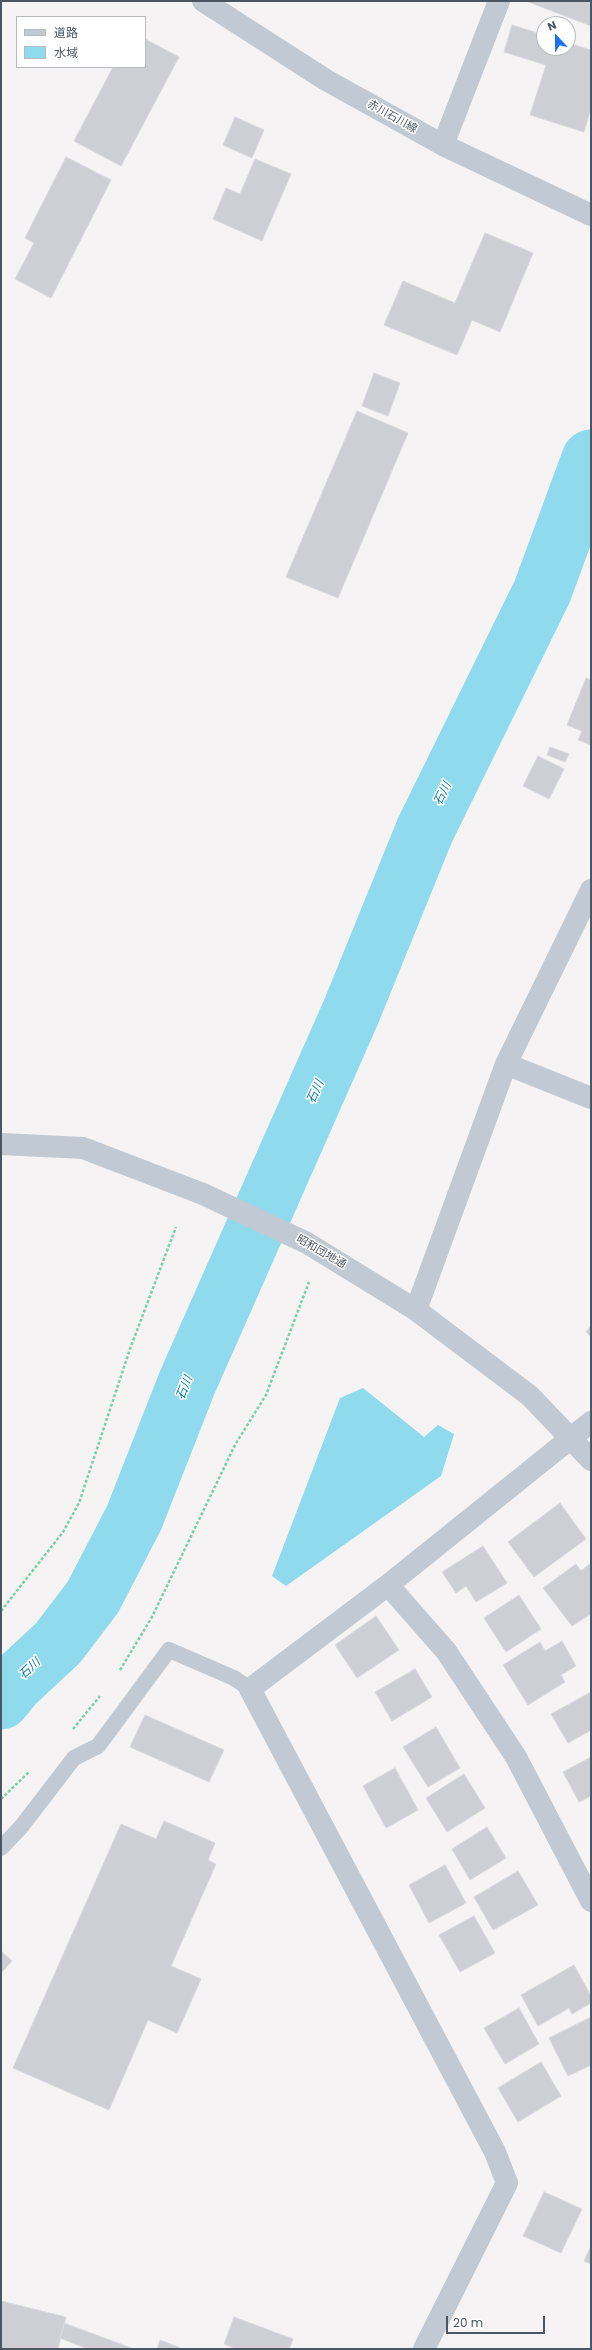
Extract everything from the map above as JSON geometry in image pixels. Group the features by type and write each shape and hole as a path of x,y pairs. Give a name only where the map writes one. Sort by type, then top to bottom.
{"street":[{"name":"赤川石川線","path":"203,1 326,80 443,145 591,215"},
{"path":"443,145 499,1"},
{"path":"416,1310 506,1064 591,890"},
{"path":"506,1064 591,1098"},
{"name":"昭和団地通","path":"1,1144 83,1148 203,1194 307,1243 416,1310 530,1396 572,1438 591,1460"},
{"path":"424,2349 507,2183 495,2152 250,1689 388,1585 591,1422"},
{"path":"388,1585 446,1651 516,1757 591,1901"}],"lane":[{"path":"1,1848 21,1826 74,1758 98,1746 168,1650 234,1678 250,1689"}],"path":[{"path":"1,1611 63,1532 79,1503 130,1349 176,1227"},
{"path":"117,1675 152,1617 235,1445 266,1395 309,1282"},
{"path":"71,1730 105,1691"},
{"path":"1,1799 33,1767"}],"water":[{"path":"363,1388 424,1437 438,1425 454,1434 441,1476 286,1586 272,1576 340,1398"}],"building":[{"path":"526,1 591,1 591,26 576,20 576,16 565,16"},
{"path":"512,25 536,32 536,56 576,56 576,45 591,50 591,108 584,132 530,115 546,65 504,52"},
{"path":"146,40 179,57 121,166 74,141 112,68 146,68"},
{"path":"235,117 264,130 252,158 223,145"},
{"path":"66,157 111,180 51,298 15,279 34,243 25,238"},
{"path":"255,159 291,174 262,241 213,219 226,188 240,194"},
{"path":"485,233 533,253 500,332 472,320 457,355 384,325 403,281 455,303"},
{"path":"374,373 400,383 388,416 362,406"},
{"path":"357,411 408,433 338,598 286,577"},
{"path":"586,678 591,680 591,745 578,740 582,731 567,725"},
{"path":"550,747 569,754 565,762 547,755"},
{"path":"538,756 564,769 549,799 523,786"},
{"path":"591,1326 591,1337 586,1332"},
{"path":"560,1503 586,1539 534,1577 508,1542"},
{"path":"483,1546 507,1583 476,1602 466,1586 456,1593 442,1572"},
{"path":"591,1563 591,1614 572,1626 543,1588 576,1564 581,1571"},
{"path":"519,1595 541,1629 506,1652 484,1618"},
{"path":"376,1616 399,1650 357,1678 335,1645"},
{"path":"562,1641 576,1666 561,1675 565,1682 528,1705 503,1665 540,1642 545,1651"},
{"path":"415,1669 432,1697 392,1721 375,1692"},
{"path":"591,1692 591,1730 568,1743 551,1714"},
{"path":"145,1715 224,1750 209,1782 130,1747"},
{"path":"436,1727 460,1768 428,1787 403,1747"},
{"path":"591,1757 591,1796 579,1802 563,1772"},
{"path":"395,1768 418,1810 386,1828 363,1786"},
{"path":"464,1774 485,1808 447,1832 426,1798"},
{"path":"164,1821 215,1843 208,1860 216,1864 171,1966 201,1979 177,2033 148,2020 109,2110 13,2068 121,1824 156,1839"},
{"path":"487,1827 506,1858 470,1880 452,1849"},
{"path":"445,1865 466,1903 429,1923 409,1885"},
{"path":"518,1871 538,1905 493,1930 474,1897"},
{"path":"474,1916 495,1953 460,1972 439,1935"},
{"path":"1,1951 12,1961 1,1973"},
{"path":"574,1965 591,1996 591,2003 572,2014 569,2008 538,2026 521,1995"},
{"path":"519,2008 539,2044 505,2064 484,2028"},
{"path":"591,2017 591,2065 568,2076 549,2038"},
{"path":"541,2062 561,2096 518,2122 498,2088"},
{"path":"544,2192 582,2209 561,2253 523,2236"},
{"path":"591,2246 591,2264 584,2261"},
{"path":"1,2301 66,2317 58,2349 1,2349"},
{"path":"234,2317 293,2339 289,2349 236,2349 224,2344"},
{"path":"64,2323 134,2349 88,2349 60,2338"},
{"path":"160,2340 183,2349 157,2349"}],"waterway":[{"name":"石川","path":"1,1700 14,1684 58,1643 93,1597 134,1518 187,1383 351,1012 425,830 542,592 591,459"}]}
